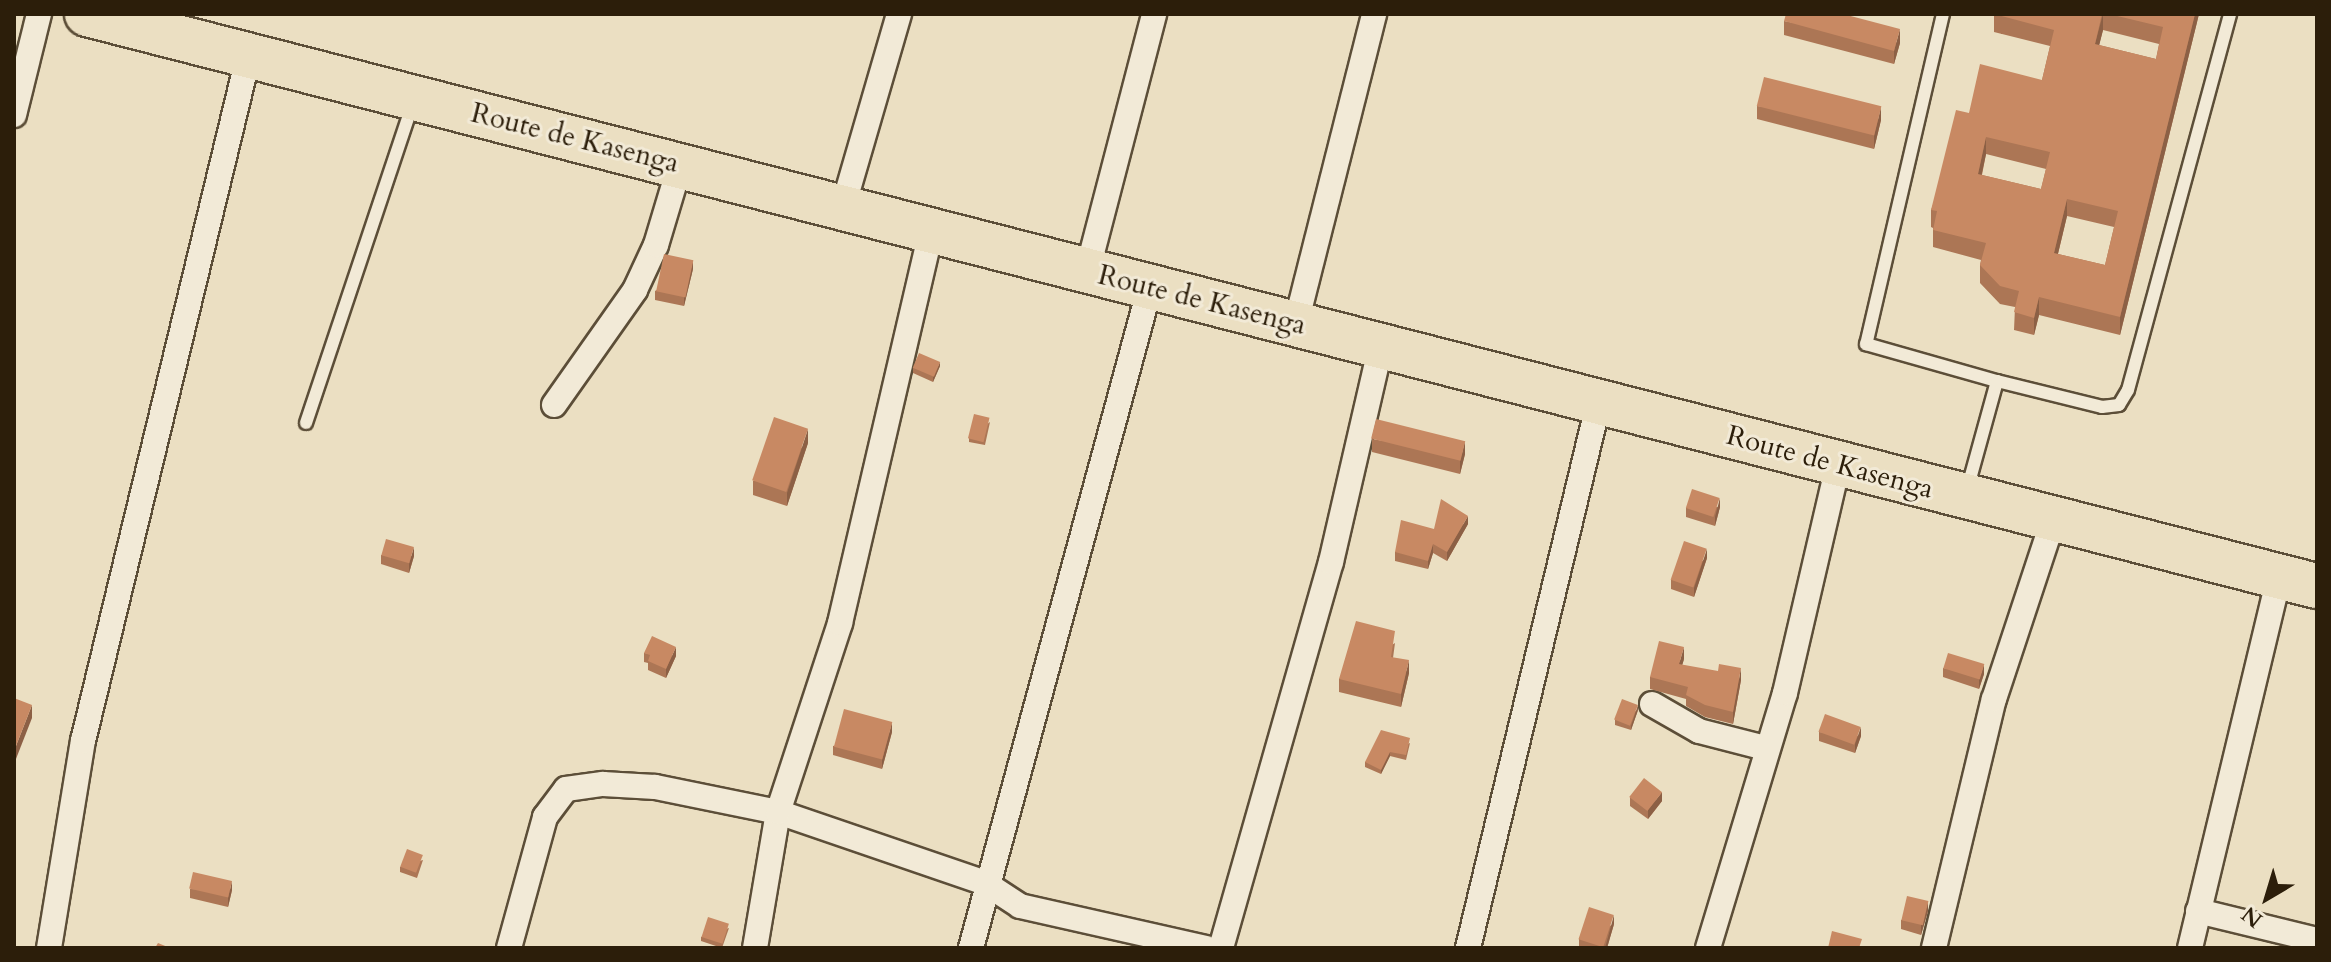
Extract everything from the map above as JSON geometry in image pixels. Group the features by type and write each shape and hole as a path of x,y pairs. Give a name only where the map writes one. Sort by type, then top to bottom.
{"highway":[{"name":"Route de Kasenga","path":"87,14 1599,401 2053,521 2298,581"}],"street":[{"path":"14,115 39,14"},
{"path":"843,207 899,14"},
{"path":"1087,272 1154,14"},
{"path":"1296,323 1374,14"},
{"path":"49,948 83,741 249,54"},
{"path":"554,405 635,290 656,245 680,165"},
{"path":"755,948 778,812 840,623 931,231"},
{"path":"971,948 985,883 1150,287"},
{"path":"1221,948 1331,562 1381,346"},
{"path":"1468,948 1599,401"},
{"path":"1708,948 1765,748 1795,656 1838,465"},
{"path":"1934,948 1994,699 2053,521"},
{"path":"2190,948 2198,911 2298,581"},
{"path":"1652,704 1699,731 1765,748"},
{"path":"509,948 545,817 566,789 603,784 655,787 778,812 985,883 1020,906 1206,948"},
{"path":"2198,911 2317,940"}],"lane":[{"path":"1943,14 1866,344 2102,407 2119,405 2128,390 2230,14"},
{"path":"306,423 416,97"},
{"path":"1965,497 1997,381"}],"building":[{"path":"1786,14 1843,14 1900,29 1894,51 1784,21"},
{"path":"1994,14 2102,14 2095,44 2156,59 2163,27 2109,14 2195,14 2120,317 2039,297 2034,318 2014,312 2019,291 2000,286 1980,265 1986,243 1933,230 1937,211 1931,210 1956,110 1969,113 1980,64 2042,80 2054,30","holes":["1986,137 2050,152 2041,189 1978,174","2067,199 2118,211 2105,265 2054,253"]},
{"path":"1764,77 1881,106 1874,135 1757,106"},
{"path":"664,254 693,260 685,297 656,291"},
{"path":"919,353 940,362 934,377 913,368"},
{"path":"974,414 990,418 983,442 968,438"},
{"path":"774,417 808,429 786,492 752,480"},
{"path":"1376,419 1465,441 1460,461 1371,438"},
{"path":"1692,489 1720,498 1713,517 1686,508"},
{"path":"1441,499 1468,516 1447,552 1433,544 1428,561 1395,552 1401,520 1434,529"},
{"path":"386,539 414,547 409,563 381,555"},
{"path":"1684,541 1707,549 1693,588 1671,580"},
{"path":"1356,621 1395,631 1391,657 1409,660 1401,694 1339,679"},
{"path":"652,636 676,647 666,669 648,661 650,655 644,653"},
{"path":"1659,641 1684,647 1679,664 1718,671 1719,664 1741,668 1733,712 1705,705 1686,695 1688,687 1650,677"},
{"path":"1948,653 1984,664 1980,679 1943,668"},
{"path":"14,698 32,705 14,751"},
{"path":"1622,699 1638,705 1630,726 1614,720"},
{"path":"844,709 892,722 882,760 834,747"},
{"path":"1825,714 1861,727 1854,745 1819,732"},
{"path":"1381,730 1410,738 1406,755 1390,752 1381,770 1365,762"},
{"path":"1644,778 1662,792 1647,811 1629,797"},
{"path":"407,849 423,855 416,873 400,867"},
{"path":"193,872 232,881 228,898 189,889"},
{"path":"1907,896 1928,901 1923,925 1901,920"},
{"path":"1589,907 1614,915 1603,947 1578,939"},
{"path":"708,917 729,924 722,944 702,937"},
{"path":"1832,931 1862,939 1859,948 1828,948"}]}
